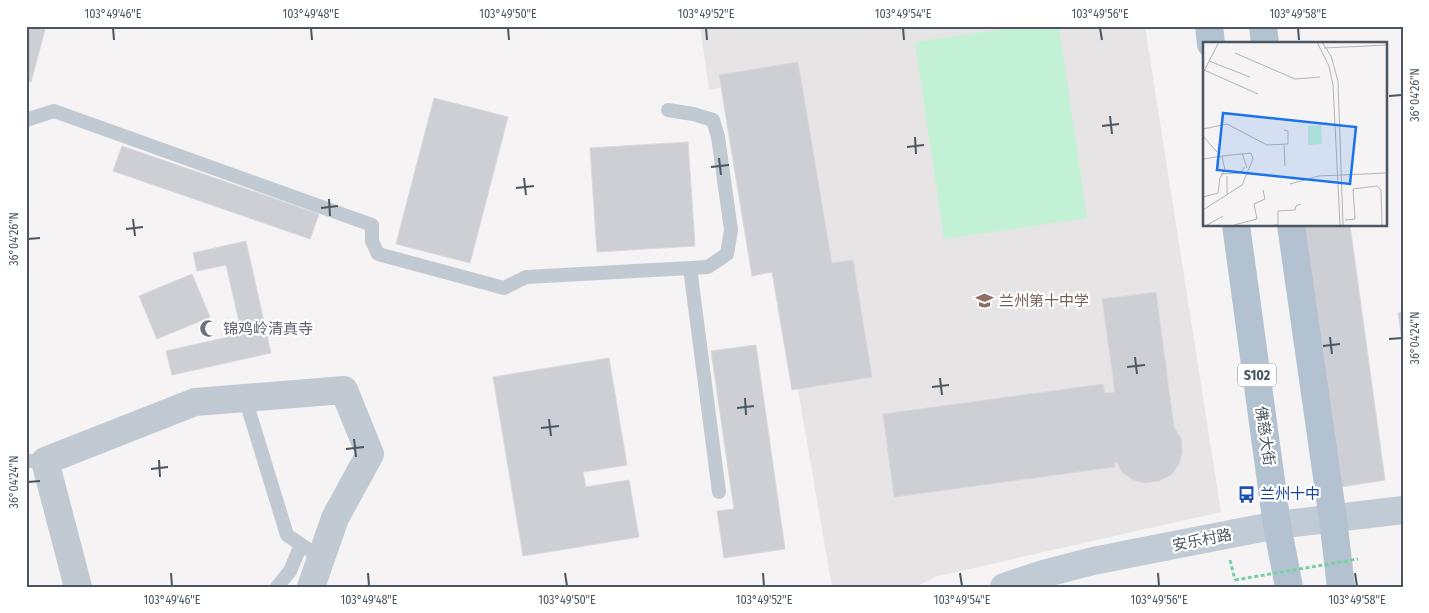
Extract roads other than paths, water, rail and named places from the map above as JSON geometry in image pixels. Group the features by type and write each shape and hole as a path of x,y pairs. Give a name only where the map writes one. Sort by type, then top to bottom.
{"main road":[{"path":"1209,26 1211,42"},
{"path":"1263,26 1265,42"},
{"name":"佛慈大街","path":"1236,226 1277,525 1289,587"},
{"path":"1291,226 1341,587"},
{"path":"1333,519 1351,587"},
{"path":"1277,525 1278,587"}],"street":[{"path":"78,587 36,461 195,402 344,390 370,454 335,518 311,552 311,587"},
{"name":"安乐村路","path":"1004,587 1043,574 1093,561 1277,525 1403,510"}],"lane":[{"path":"26,120 54,111 372,225 372,241 378,254 504,288 526,277 708,267 727,254 731,230 719,146 713,120 668,110"},
{"path":"690,268 719,492"},
{"path":"245,398 286,535 311,552 290,571 277,587"}],"place":[{"name":"兰州第十中学","path":"985,301"},
{"name":"锦鸡岭清真寺","path":"209,329"},
{"name":"兰州十中","path":"1246,494"}]}
